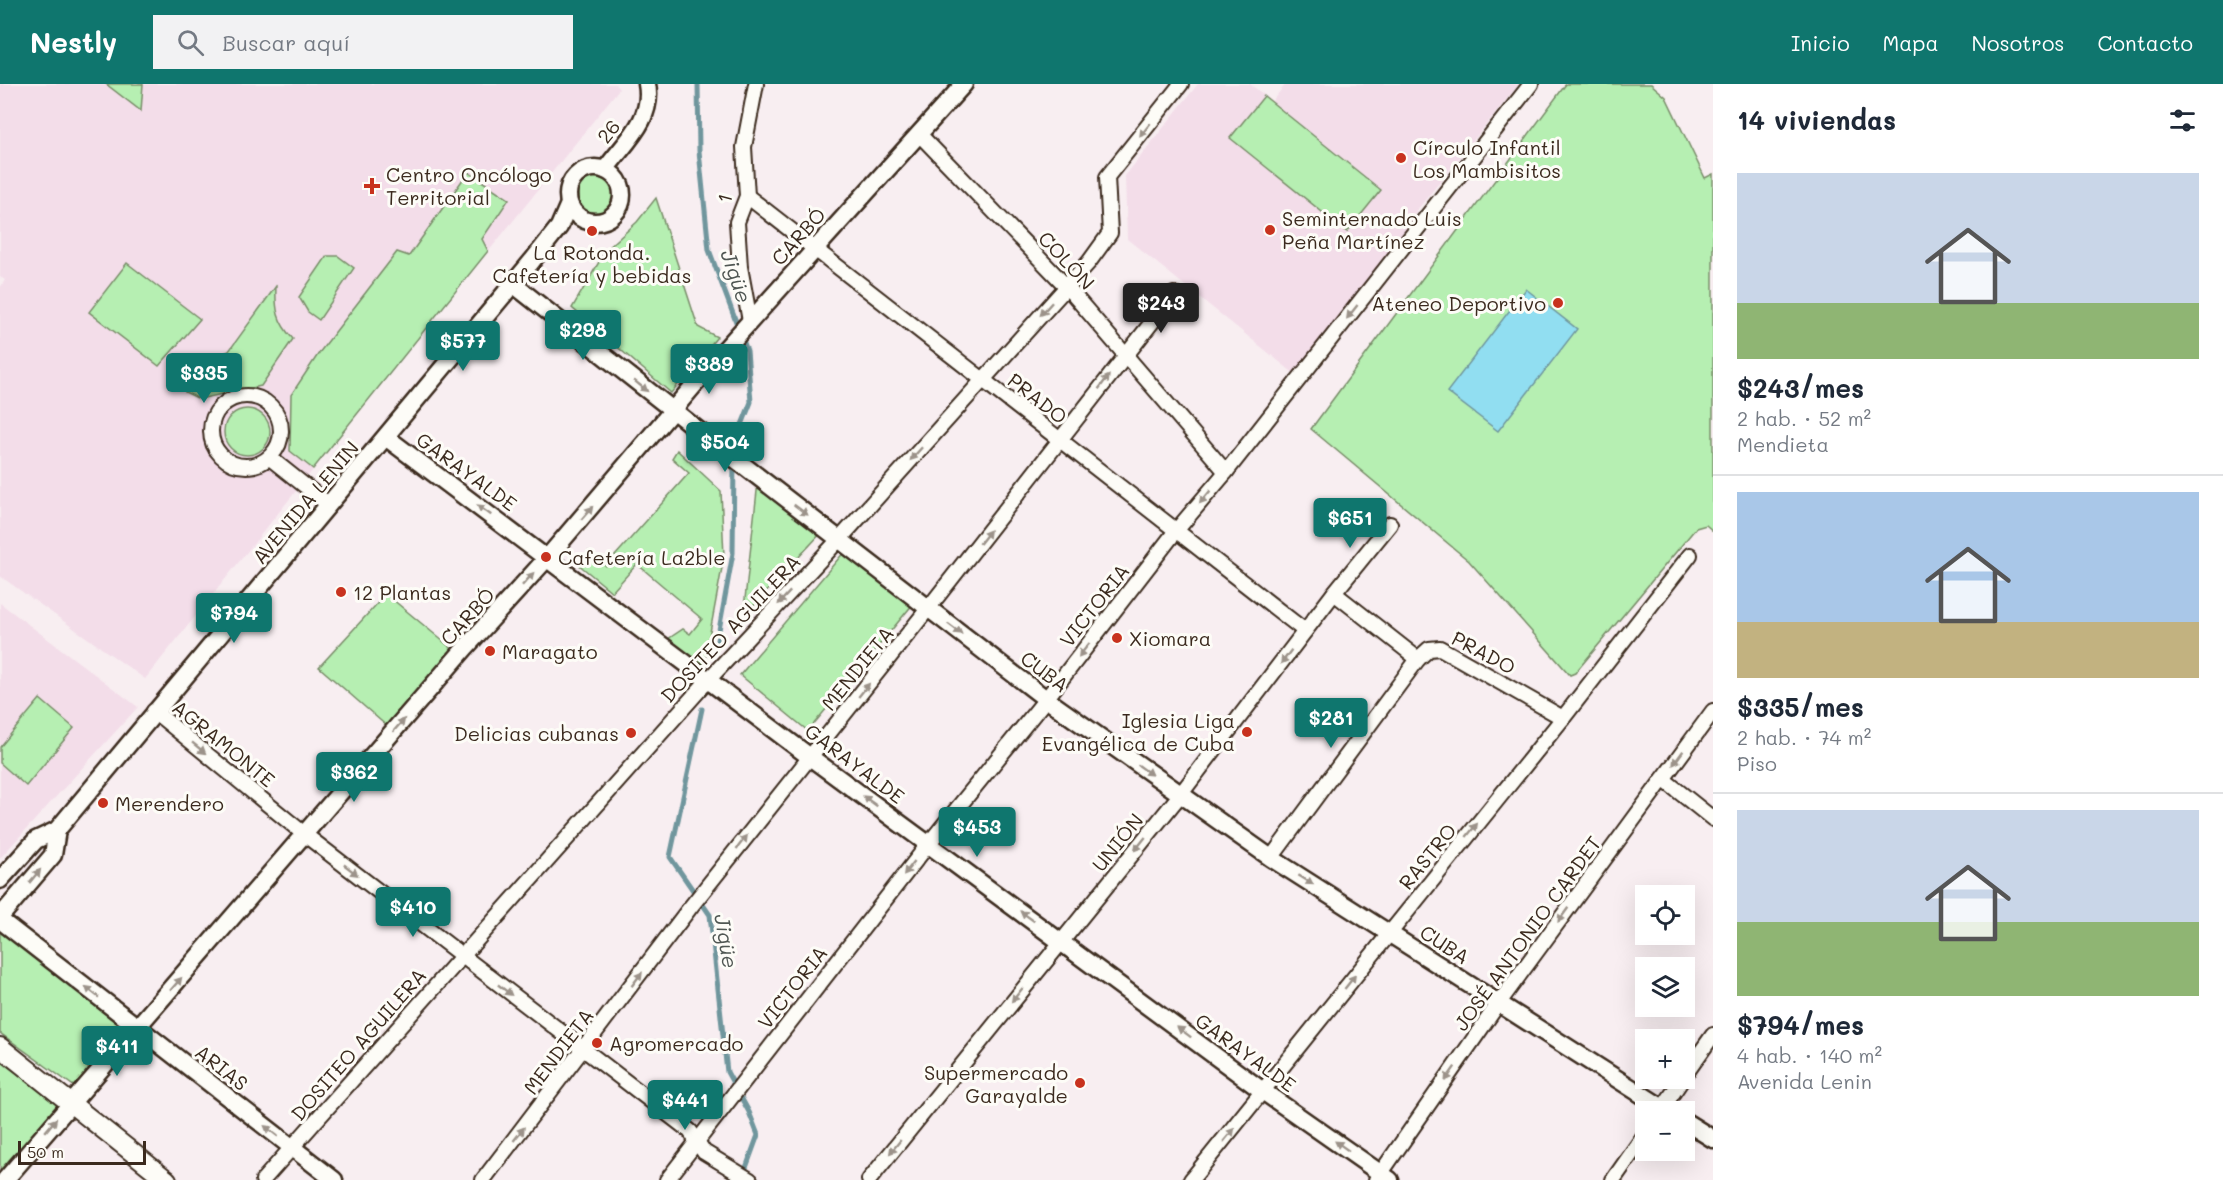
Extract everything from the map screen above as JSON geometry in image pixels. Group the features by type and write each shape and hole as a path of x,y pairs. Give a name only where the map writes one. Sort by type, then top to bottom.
{"main road":[{"path":"0,1047 168,1180"}],"street":[{"name":"26","path":"605,170 645,119 648,105 647,84"},
{"name":"1","path":"750,321 740,267 737,222 747,196 744,147 756,84"},
{"name":"CARBÓ","path":"5,1180 71,1102 138,1029 304,834 548,557 718,357 964,84"},
{"name":"DOSITEO AGUILERA","path":"263,1180 709,679 1089,262 1110,233 1107,177 1181,84"},
{"name":"VICTORIA","path":"667,1180 928,844 1046,699 1175,532 1226,472 1531,84"},
{"name":"COLÓN","path":"920,135 1066,286 1226,472"},
{"name":"AVENIDA LENIN","path":"0,880 36,840 57,830 154,711 387,438 559,227 569,204 569,188 578,174 587,170 605,170"},
{"path":"559,227 586,221 605,221 619,209 622,191 613,175 605,170"},
{"name":"PRADO","path":"747,196 1305,632"},
{"path":"569,204 573,211 586,221"},
{"name":"CUBA","path":"513,284 673,411 1046,699 1271,858 1650,1101"},
{"name":"MENDIETA","path":"483,1180 584,1051 689,909 928,609 1174,294"},
{"path":"242,396 260,399 269,404 279,418 282,430 280,442 270,458 258,465 246,467 230,463 222,456 216,448 212,431 213,418 221,408 242,396"},
{"name":"GARAYALDE","path":"387,438 548,557 810,757 1382,1178"},
{"path":"270,458 329,505"},
{"name":"UNIÓN","path":"869,1180 1180,795 1334,593 1390,524"},
{"name":"RASTRO","path":"1191,1180 1563,718 1690,555"},
{"path":"1271,858 1418,659 1334,593"},
{"name":"PRADO","path":"1418,659 1430,649 1440,648 1563,718"},
{"name":"AGRAMONTE","path":"154,711 304,834 690,1131 704,1152 750,1180"},
{"name":"JOSÉ ANTONIO CARDET","path":"1382,1178 1498,1004 1713,711"},
{"path":"1663,779 1713,819"},
{"name":"AVENIDA LENIN","path":"0,919 53,855 57,830"},
{"name":"ARIAS","path":"0,919 334,1180"},
{"path":"1695,1061 1713,1035"},
{"path":"1695,1127 1713,1138"},
{"path":"1614,1180 1635,1149"}],"shaded area":[{"path":"0,84 615,84 619,89 145,679 0,576 0,288 5,280 0,277"},
{"name":"Seminternado Luis Peña Martínez","path":"1198,84 1250,84 1272,101 1286,84 1519,84 1413,215 1420,221 1296,375 1127,239 1125,176"},
{"path":"0,603 138,707 0,858"}],"green space":[{"path":"106,84 143,84 141,111"},
{"name":"Ateneo Deportivo","path":"1566,84 1651,84 1666,97 1705,178 1713,174 1713,531 1706,525 1696,528 1575,673 1570,675 1469,561 1311,429"},
{"path":"1264,96 1381,190 1347,232 1230,138"},
{"path":"468,172 509,199 482,239 488,251 313,469 290,451 291,395 319,353 397,252 409,256"},
{"path":"596,177 609,182 614,195 609,208 596,213 583,208 578,195 583,182"},
{"path":"656,198 698,327 717,337 671,393 572,308 606,250 637,222"},
{"path":"327,256 338,256 354,268 319,320 308,312 299,297"},
{"path":"127,263 200,319 159,366 89,312"},
{"path":"276,286 278,315 283,327 293,339 261,386 199,399 185,392 215,357 229,351"},
{"path":"247,409 263,416 270,432 263,448 247,455 231,448 224,432 231,416"},
{"path":"677,450 721,491 724,557 703,670 665,641 683,629 690,634 702,619 637,564 612,592 578,564 589,551 606,566 689,473 672,458"},
{"path":"758,482 822,532 743,617"},
{"path":"845,551 913,604 808,731 740,675"},
{"path":"386,594 456,652 389,728 319,667"},
{"path":"40,699 74,728 26,786 0,763 0,747"},
{"path":"0,928 127,1030 75,1087 0,1033"},
{"path":"0,1061 60,1104 0,1170"}],"water":[{"path":"1526,289 1577,329 1498,431 1447,392"}],"waterway":[{"name":"Jigüe","path":"698,84 699,151 709,250 747,351 751,402 734,445 734,453"},
{"name":"Jigüe","path":"715,652 733,553 734,462"},
{"name":"Jigüe","path":"702,709 670,857 710,915 727,1072 749,1112 758,1135 743,1176"}],"place":[{"name":"Círculo Infantil Los Mambisitos","path":"1401,158"},
{"name":"Centro Oncólogo Territorial","path":"372,186"},
{"name":"Seminternado Luis Peña Martínez","path":"1270,230"},
{"name":"La Rotonda. Cafetería y bebidas","path":"592,231"},
{"name":"Ateneo Deportivo","path":"1558,303"},
{"name":"Cafetería La2ble","path":"546,557"},
{"name":"12 Plantas","path":"341,592"},
{"name":"Xiomara","path":"1117,638"},
{"name":"Maragato","path":"490,651"},
{"name":"Iglesia Liga Evangélica de Cuba","path":"1247,732"},
{"name":"Delicias cubanas","path":"631,733"},
{"name":"Merendero","path":"103,803"},
{"name":"Agromercado","path":"597,1043"},
{"name":"Supermercado Garayalde","path":"1080,1083"}]}
